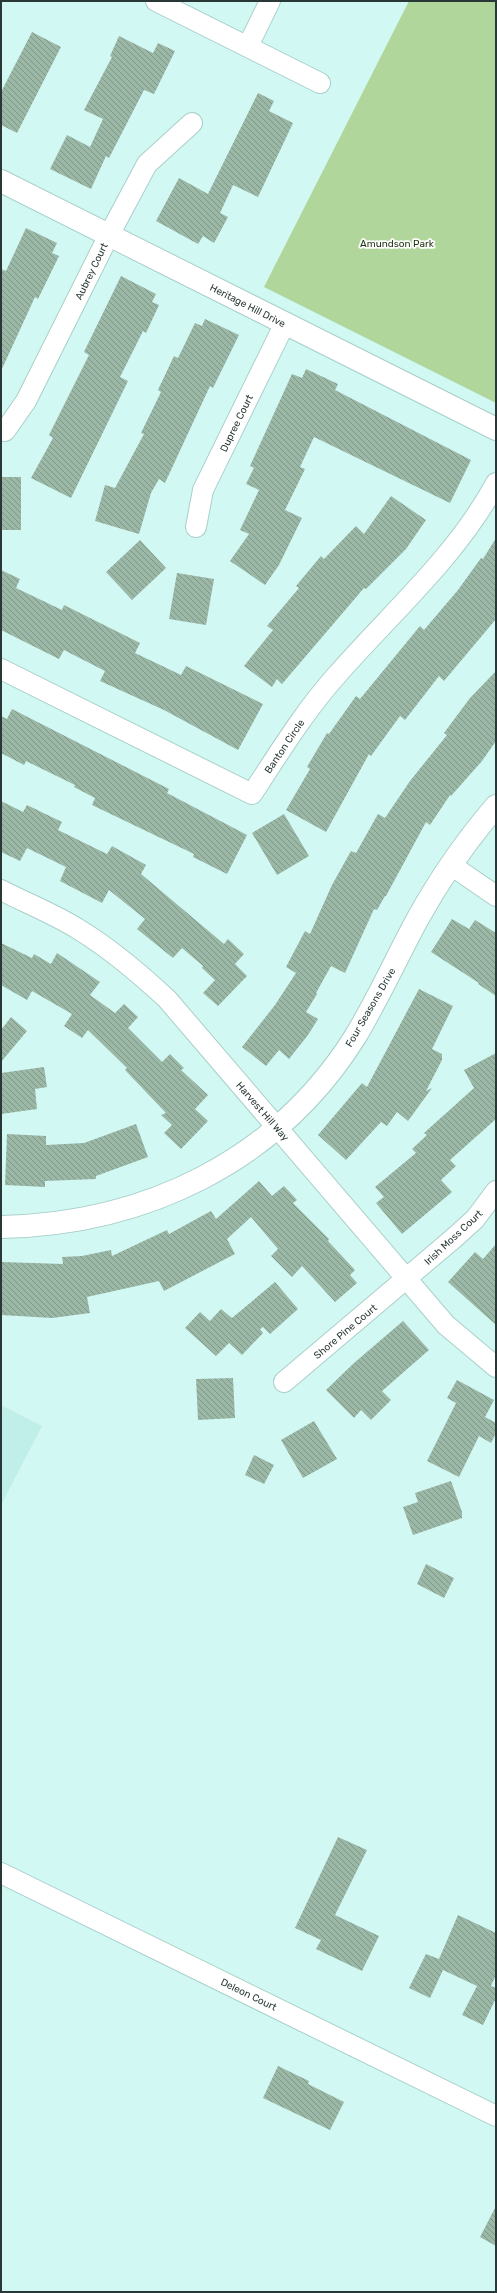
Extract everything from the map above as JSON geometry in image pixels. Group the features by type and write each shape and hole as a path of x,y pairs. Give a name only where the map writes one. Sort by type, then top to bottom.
{"street":[{"path":"156,1 320,83"},
{"path":"248,46 270,1"},
{"name":"Aubrey Court","path":"5,431 26,401 109,235 147,164 192,123"},
{"name":"Heritage Hill Drive","path":"1,181 496,428"},
{"name":"Dupree Court","path":"196,527 203,490 285,323"},
{"name":"Banton Circle","path":"1,668 252,794 294,731 335,677 435,569 466,531 496,483"},
{"name":"Four Seasons Drive","path":"1,1227 68,1223 103,1216 138,1206 178,1190 222,1167 276,1127 325,1078 355,1037 418,919 451,865 496,806"},
{"path":"451,865 496,896"},
{"name":"Harvest Hill Way","path":"1,890 77,928 138,971 167,999 446,1325 496,1367"},
{"name":"Irish Moss Court","path":"406,1279 475,1218 496,1191"},
{"name":"Shore Pine Court","path":"284,1382 406,1279"},
{"name":"Deleon Court","path":"1,1873 496,2116"}],"shaded area":[{"path":"1,1405 42,1426 1,1505"}],"green space":[{"name":"Amundson Park","path":"409,1 496,1 496,403 264,287"}],"building":[{"path":"32,32 61,47 17,133 1,125 1,92"},
{"path":"119,36 153,53 158,43 175,51 154,94 144,90 109,158 106,156 91,189 50,169 67,135 90,147 103,119 84,110 112,57 110,56"},
{"path":"258,93 274,101 269,111 293,123 258,197 233,185 220,213 228,217 214,243 203,236 198,244 156,221 179,178 208,194"},
{"path":"26,228 57,243 52,253 59,256 38,299 35,297 1,371 1,269 6,271"},
{"path":"121,276 156,294 152,302 159,305 146,333 143,331 120,377 128,381 71,498 31,478 53,438 49,435 89,355 84,352"},
{"path":"205,319 239,335 213,388 210,386 165,483 159,479 151,493 139,534 95,521 105,485 115,488 144,434 141,433 161,392 158,390 174,356 178,358 195,323 202,326"},
{"path":"306,369 338,384 335,390 471,460 450,503 314,437 300,467 305,469 285,510 302,518 279,565 265,585 230,561 249,534 240,530 259,490 246,484 254,468 250,466 292,374 302,378"},
{"path":"1,477 21,477 21,530 1,530"},
{"path":"391,496 426,520 406,549 366,589 364,588 282,684 277,679 272,687 244,666 273,630 267,626 299,588 296,586 321,556 324,559 356,526 364,534"},
{"path":"496,538 496,619 444,681 439,676 405,720 400,716 371,756 369,754 326,832 286,810 310,769 307,767 327,733 329,734 356,696 360,699 420,626 424,630 458,590 481,558 483,559"},
{"path":"140,540 166,568 132,600 106,572"},
{"path":"1,570 20,579 16,588 62,610 64,605 140,643 135,653 181,675 186,666 263,704 238,750 164,710 100,681 105,671 64,650 59,659 1,630"},
{"path":"177,573 214,579 206,625 169,619"},
{"path":"496,671 496,741 482,761 451,796 450,795 430,825 426,822 386,896 377,910 374,909 345,973 331,966 306,1012 318,1019 308,1035 289,1059 279,1050 266,1066 242,1047 275,1005 296,973 286,967 305,931 310,934 332,885 351,851 356,853 378,814 385,818 410,781 447,735 444,733 470,698"},
{"path":"12,709 169,789 167,793 247,835 227,874 193,857 194,854 92,805 95,798 74,787 75,785 26,761 24,765 1,753 1,716 7,719"},
{"path":"1,801 23,812 27,805 62,822 58,830 107,854 112,846 146,865 141,874 224,944 228,939 244,954 235,964 247,976 218,1006 203,993 215,980 202,968 203,966 182,948 173,958 137,929 145,919 109,890 102,903 60,881 66,867 27,848 20,861 1,852"},
{"path":"284,814 309,856 277,875 252,833"},
{"path":"452,919 469,929 475,920 496,933 496,996 478,984 479,983 431,952"},
{"path":"1,943 32,958 34,954 51,964 57,953 100,982 90,995 115,1013 124,1004 138,1017 128,1028 162,1062 170,1054 184,1068 181,1070 208,1095 195,1109 208,1121 181,1149 164,1133 172,1125 161,1115 166,1113 125,1070 127,1068 88,1030 82,1038 64,1026 72,1014 32,991 27,1000 1,985"},
{"path":"419,989 453,1006 432,1049 442,1054 442,1060 426,1091 432,1088 408,1121 397,1112 387,1126 381,1122 346,1160 318,1135 362,1083 367,1087"},
{"path":"11,1017 27,1031 1,1062 1,1030"},
{"path":"496,1053 496,1119 450,1160 456,1166 441,1180 452,1192 402,1234 376,1203 384,1197 375,1187 416,1153 412,1149 427,1135 424,1133 474,1088 464,1070"},
{"path":"44,1067 47,1087 35,1089 37,1109 1,1114 1,1073"},
{"path":"136,1124 148,1157 96,1176 96,1179 45,1181 45,1187 5,1185 7,1134 46,1136 46,1145 84,1143"},
{"path":"259,1181 272,1196 284,1186 297,1200 293,1203 329,1239 328,1241 355,1270 350,1275 357,1283 335,1302 302,1266 292,1277 271,1256 278,1249 251,1217 227,1239 235,1254 164,1291 159,1281 87,1297 90,1313 52,1318 1,1315 1,1262 63,1264 62,1257 82,1256 111,1250 112,1256 167,1230 169,1234 211,1211 216,1219"},
{"path":"496,1244 496,1325 448,1282 475,1252 483,1259"},
{"path":"275,1282 298,1309 270,1334 263,1327 260,1329 263,1333 242,1355 229,1343 216,1356 185,1328 200,1312 210,1321 221,1309 232,1318"},
{"path":"403,1321 429,1350 382,1391 391,1400 371,1420 361,1410 354,1418 326,1390 354,1363"},
{"path":"233,1378 235,1418 198,1420 196,1379"},
{"path":"457,1380 494,1400 485,1417 496,1423 496,1433 491,1443 479,1436 459,1477 427,1461 456,1403 447,1398"},
{"path":"314,1421 337,1459 303,1478 281,1440"},
{"path":"254,1455 274,1465 264,1484 245,1475"},
{"path":"451,1481 462,1512 462,1518 413,1535 403,1507 418,1502 415,1493"},
{"path":"426,1564 454,1578 444,1598 417,1584"},
{"path":"338,1837 367,1850 335,1915 379,1936 362,1971 316,1949 321,1940 295,1928"},
{"path":"458,1915 496,1933 496,1975 491,1986 496,1988 496,1998 483,2025 462,2015 477,1986 443,1970 430,1998 409,1988 426,1954 439,1959"},
{"path":"278,2066 309,2081 308,2084 344,2102 330,2130 263,2098"},
{"path":"496,2206 496,2246 480,2237"}]}
